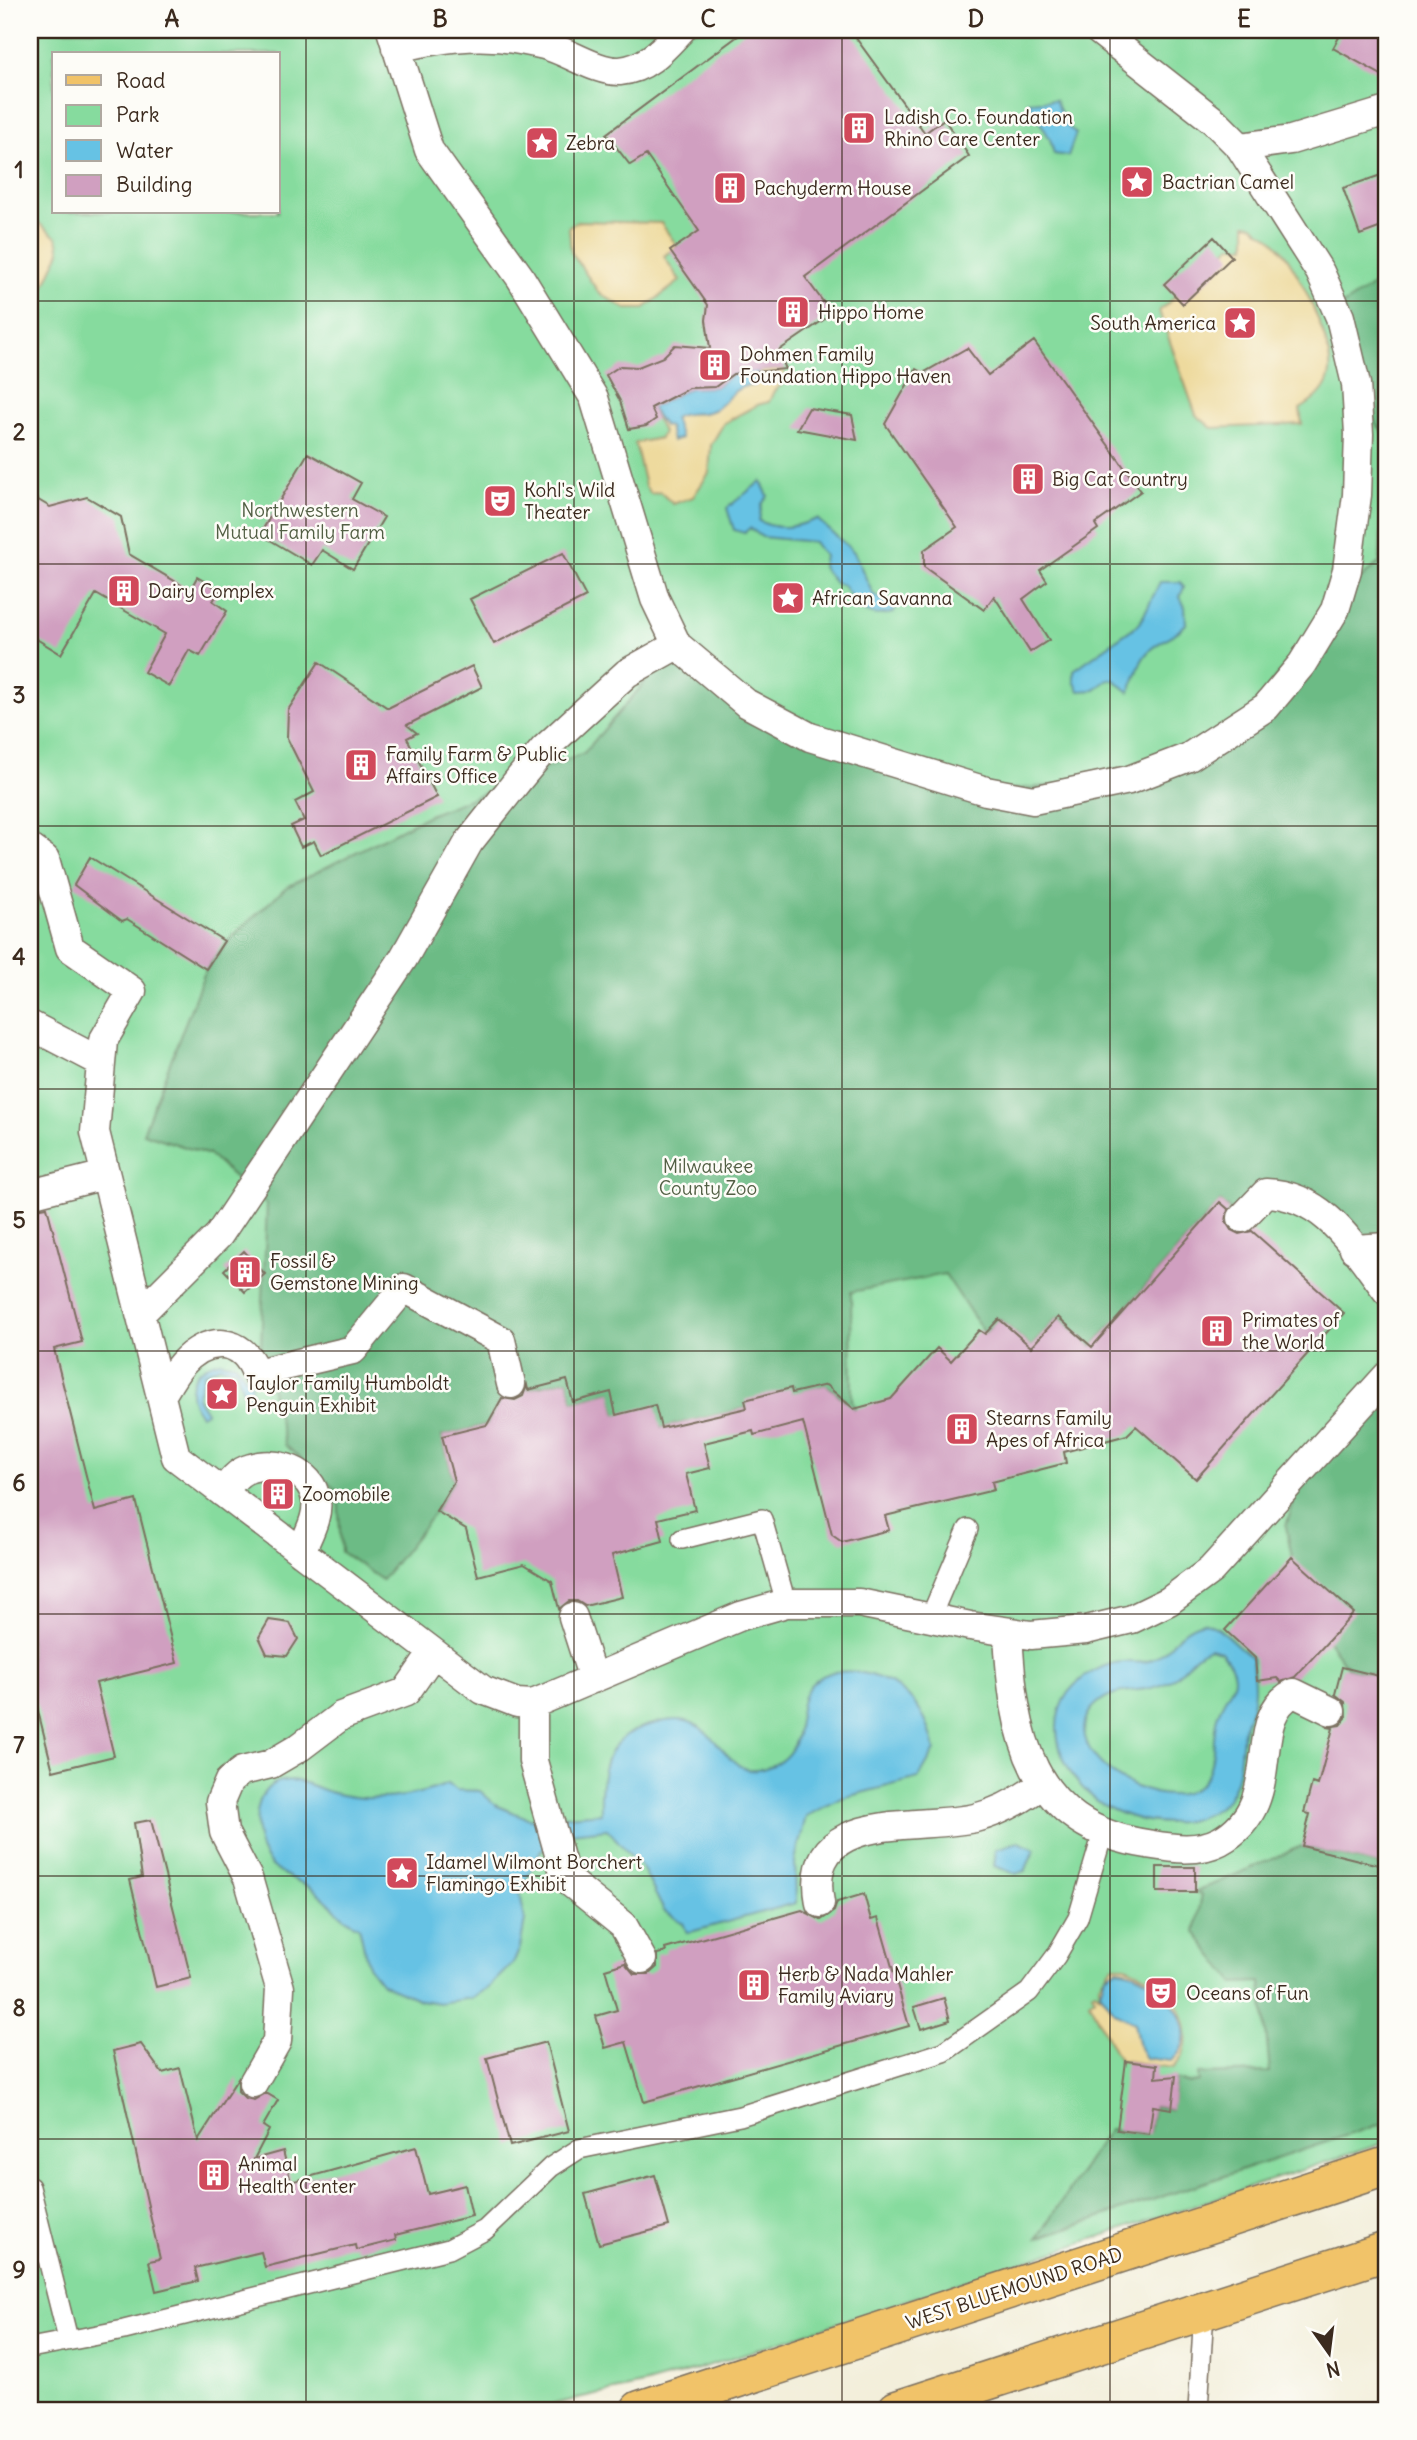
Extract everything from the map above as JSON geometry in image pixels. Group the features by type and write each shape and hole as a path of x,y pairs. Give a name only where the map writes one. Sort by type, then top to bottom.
{"main road":[{"name":"WEST BLUEMOUND ROAD","path":"640,2410 1387,2166"},
{"path":"897,2410 1387,2251"}],"street":[{"path":"681,30 643,65 619,71 545,45 483,34 393,39 429,150 520,277 594,398 656,599 677,645 746,704 810,737 986,791 1033,800 1129,780 1189,757 1266,706 1310,652 1335,610 1344,584 1355,520 1359,414 1349,346 1328,289 1240,147 1214,121 1098,30"},
{"path":"1240,147 1291,140 1387,111"},
{"path":"140,1314 219,1235 403,960 469,842 519,779 544,749 627,673 677,645"},
{"path":"30,848 45,859 70,948 132,990 103,1041 95,1132 176,1457 483,1690 517,1703 533,1704 741,1616 786,1603 859,1603 1031,1635 1086,1630 1132,1619 1169,1601 1211,1570 1387,1376"},
{"path":"30,1025 101,1062"},
{"path":"30,1194 105,1175"},
{"path":"1242,1218 1266,1193 1289,1194 1313,1205 1354,1249 1387,1291"},
{"path":"1354,1249 1387,1247"},
{"path":"160,1396 192,1354 214,1344 238,1348 249,1356 257,1373 352,1350 404,1288 500,1340 511,1384"},
{"path":"223,1493 233,1478 249,1468 271,1465 293,1468 309,1482 316,1500 313,1524 301,1552"},
{"path":"573,1617 593,1679"},
{"path":"1008,1632 1011,1691 1018,1724 1041,1785 1068,1814 1103,1833 1135,1843 1174,1849 1200,1848 1221,1840 1252,1812 1263,1782 1272,1711 1282,1699 1294,1693 1331,1711"},
{"path":"253,2083 277,2041 280,1988 248,1878 224,1832 220,1802 229,1781 242,1771 271,1764 300,1747 341,1716 405,1692 433,1653"},
{"path":"533,1704 533,1761 559,1856 571,1883 623,1925 642,1959"},
{"path":"820,1903 818,1874 823,1859 848,1835 893,1825 973,1818 997,1811 1041,1785"}],"lane":[{"path":"682,1539 762,1519 786,1603"},
{"path":"931,1616 968,1529"},
{"path":"30,2348 124,2330 449,2249 485,2230 551,2167 579,2149 740,2116 944,2052 1029,1992 1056,1956 1078,1918 1103,1833"},
{"path":"30,2187 68,2339"},
{"path":"1198,2410 1204,2310"}],"green space":[{"name":"Milwaukee County Zoo","path":"30,30 1387,30 1387,2142 695,2370 643,2385 526,2410 30,2410"},
{"path":"1387,276 1387,1291 1354,1249 1266,1193 1242,1218 1220,1202 1092,1347 1058,1317 1031,1347 999,1319 985,1334 945,1274 851,1292 852,1400 855,1409 847,1411 845,1400 826,1385 747,1408 661,1428 616,1415 610,1392 573,1402 567,1380 505,1394 487,1425 442,1436 454,1481 436,1511 382,1580 341,1552 338,1492 285,1445 261,1346 267,1205 209,1155 143,1133 206,969 231,938 285,888 429,815 584,753 677,645 746,703 986,791 1129,780 1242,721 1334,602 1380,562 1385,434 1350,396 1335,310"},
{"path":"1387,1376 1387,1678 1348,1668 1328,1641 1290,1605 1292,1557 1286,1526 1306,1465"},
{"path":"1302,1846 1387,1867 1387,2122 1038,2238 1109,2129 1149,2134 1153,2106 1171,2109 1176,2079 1189,2083 1199,2082 1198,2074 1270,2072 1261,1982 1234,1983 1195,1932 1202,1894 1195,1892"}],"sand":[{"path":"30,216 57,238 60,252 30,317"},
{"path":"579,221 661,223 677,246 664,256 680,281 643,309 626,309 599,293 571,252 569,226"},
{"name":"South America","path":"1246,224 1254,225 1284,252 1302,284 1326,342 1329,378 1320,394 1300,409 1302,424 1212,428 1196,415 1159,311 1231,246 1246,246"},
{"name":"Dohmen Family Foundation Hippo Haven","path":"784,369 784,383 774,391 769,402 757,405 724,423 711,445 709,473 693,497 673,504 660,492 651,494 645,486 635,443 660,438 663,432 651,408 689,388 715,387 733,374"},
{"path":"1112,1966 1126,1966 1164,1985 1178,1986 1182,1994 1176,2001 1186,2027 1186,2045 1184,2053 1173,2068 1119,2060 1089,2002 1095,1997 1092,1993 1095,1991 1100,1995 1099,1984"}],"water":[{"path":"1055,100 1067,126 1076,133 1068,156 1054,154 1050,139 1028,102"},
{"path":"758,371 758,381 753,386 735,391 713,410 674,418 681,438 672,441 669,427 664,426 651,408 689,388 715,387 733,374"},
{"path":"761,481 768,496 762,504 759,521 788,527 817,519 854,552 873,594 895,608 893,613 875,615 862,610 843,585 835,583 822,567 824,556 814,542 762,537 750,528 744,533 734,530 727,508"},
{"path":"1160,582 1180,582 1184,587 1180,597 1185,607 1186,624 1145,655 1129,692 1114,680 1108,679 1095,690 1079,691 1074,681 1074,670 1140,623"},
{"path":"220,1361 235,1364 251,1384 250,1400 244,1395 236,1369 220,1366 204,1373 197,1398 206,1412 201,1415 192,1398 192,1382 202,1369"},
{"path":"1203,1622 1218,1628 1252,1658 1253,1700 1243,1733 1235,1783 1228,1798 1220,1806 1192,1820 1155,1822 1125,1815 1105,1806 1076,1780 1059,1745 1057,1727 1060,1709 1068,1692 1083,1678 1110,1664 1143,1662 1156,1657 1194,1625","holes":["1209,1648 1221,1651 1229,1662 1234,1678 1217,1717 1213,1755 1204,1780 1197,1787 1178,1794 1156,1793 1132,1786 1111,1773 1095,1756 1085,1738 1086,1719 1099,1702 1114,1694 1164,1684 1202,1651"]},
{"path":"833,1672 856,1672 886,1681 909,1697 925,1720 935,1750 919,1778 842,1798 806,1816 795,1860 796,1903 687,1933 683,1923 664,1911 643,1869 607,1829 571,1833 541,1850 520,1893 525,1920 520,1948 514,1962 489,1987 471,1998 439,2003 420,2000 382,1984 368,1966 359,1926 346,1919 314,1890 271,1865 258,1840 256,1820 265,1791 272,1785 289,1780 362,1798 406,1796 448,1784 456,1790 480,1791 497,1806 530,1819 601,1813 604,1771 613,1748 622,1738 634,1731 667,1721 681,1720 696,1725 739,1765 748,1770 757,1770 778,1763 790,1752 796,1738 805,1694 814,1682"},
{"path":"1018,1842 1035,1849 1025,1871 1016,1874 994,1866 996,1849"},
{"path":"1117,1969 1132,1972 1147,1980 1162,1991 1173,2005 1181,2019 1184,2034 1181,2049 1171,2061 1145,2058 1139,2048 1134,2023 1114,2012 1100,1992 1105,1976"}],"building":[{"path":"746,30 850,30 925,133 944,119 969,156 805,277 832,314 778,351 786,369 733,374 715,387 689,388 651,408 656,419 646,426 629,429 620,401 606,375 620,366 638,367 663,357 675,345 710,348 706,320 708,305 670,251 699,231 646,155 630,165 606,134"},
{"path":"1343,30 1387,30 1387,78 1333,48"},
{"path":"1387,173 1387,225 1360,235 1343,188"},
{"path":"1214,237 1232,257 1183,304 1164,284"},
{"name":"Big Cat Country","path":"1034,341 1141,491 1095,524 1098,529 1040,570 1047,581 1023,599 1049,640 1030,652 994,596 984,610 924,567 924,550 957,527 885,424 916,369 923,373 967,348 988,375"},
{"path":"809,408 852,415 857,440 797,429"},
{"path":"308,453 361,483 352,499 384,517 353,569 322,550 312,565 260,534"},
{"name":"Dairy Complex","path":"30,495 50,507 87,497 121,517 129,554 190,590 197,577 220,590 213,601 227,611 200,656 189,650 169,686 144,672 165,634 96,594 61,654 30,635"},
{"path":"563,553 586,597 494,644 470,599"},
{"name":"Family Farm & Public Affairs Office","path":"319,662 388,708 472,666 482,687 407,725 417,733 407,738 437,797 321,855 314,841 301,847 291,826 304,820 295,802 314,792 287,738 288,710"},
{"path":"90,857 224,941 206,969 127,919 122,921 74,885"},
{"path":"1220,1202 1228,1209 1226,1222 1231,1230 1239,1234 1252,1231 1344,1313 1196,1479 1136,1426 1127,1435 1064,1452 1066,1463 992,1482 994,1490 885,1516 889,1530 842,1542 832,1535 803,1422 754,1435 753,1431 704,1443 710,1468 686,1474 695,1510 658,1519 663,1541 612,1555 622,1597 585,1606 577,1601 569,1601 559,1609 552,1581 524,1564 478,1576 466,1529 436,1511 454,1481 442,1436 487,1425 502,1398 515,1400 523,1396 527,1385 528,1390 567,1380 573,1402 611,1392 616,1415 655,1405 661,1428 747,1408 745,1400 791,1388 792,1393 826,1385 854,1409 891,1399 937,1348 951,1361 979,1330 985,1334 999,1319 1031,1347 1058,1317 1092,1347"},
{"path":"47,1207 82,1342 54,1349 95,1511 136,1500 177,1663 96,1683 114,1756 53,1771 30,1679 30,1210"},
{"name":"Fossil & Gemstone Mining","path":"244,1251 265,1274 245,1292 224,1270"},
{"path":"1292,1557 1354,1613 1295,1677 1281,1682 1277,1678 1257,1681 1255,1658 1225,1630"},
{"path":"269,1620 290,1623 298,1639 287,1656 267,1654 259,1637"},
{"path":"1342,1667 1387,1678 1387,1867 1302,1846 1310,1814 1304,1813 1312,1783 1318,1785 1333,1728 1327,1727 1340,1725 1346,1718 1345,1702 1335,1694"},
{"path":"151,1820 191,1978 156,1987 130,1880 142,1877 134,1823"},
{"path":"1157,1867 1195,1867 1195,1892 1157,1892"},
{"name":"Herb & Nada Mahler Family Aviary","path":"864,1894 871,1920 878,1918 909,2026 644,2102 626,2042 605,2048 596,2016 617,2010 605,1969 625,1963 634,1974 649,1974 657,1967 657,1954 666,1952 665,1949 802,1910 821,1920 834,1911 837,1902"},
{"path":"944,1998 950,2020 921,2029 914,2007"},
{"path":"546,2042 569,2131 510,2146 487,2058"},
{"name":"Animal Health Center","path":"141,2044 162,2073 180,2068 198,2140 238,2078 238,2091 245,2098 254,2100 266,2093 278,2100 263,2126 269,2130 254,2159 283,2151 291,2182 416,2147 428,2194 465,2185 472,2216 395,2235 396,2240 356,2250 355,2245 265,2267 261,2252 195,2268 198,2281 156,2291 149,2261 160,2259 113,2051"},
{"path":"1126,2061 1157,2065 1156,2078 1176,2076 1172,2109 1153,2106 1149,2134 1117,2130"},
{"path":"655,2175 669,2226 599,2244 585,2194"}],"place":[{"name":"Ladish Co. Foundation Rhino Care Center","path":"859,128"},
{"name":"Zebra","path":"542,143"},
{"name":"Bactrian Camel","path":"1137,182"},
{"name":"Pachyderm House","path":"730,188"},
{"name":"Hippo Home","path":"793,312"},
{"name":"South America","path":"1240,323"},
{"name":"Dohmen Family Foundation Hippo Haven","path":"715,365"},
{"name":"Big Cat Country","path":"1028,479"},
{"name":"Kohl's Wild Theater","path":"500,501"},
{"name":"Dairy Complex","path":"124,591"},
{"name":"African Savanna","path":"788,598"},
{"name":"Family Farm & Public Affairs Office","path":"361,765"},
{"name":"Fossil & Gemstone Mining","path":"245,1272"},
{"name":"Primates of the World","path":"1217,1331"},
{"name":"Taylor Family Humboldt Penguin Exhibit","path":"222,1394"},
{"name":"Stearns Family Apes of Africa","path":"962,1429"},
{"name":"Zoomobile","path":"278,1494"},
{"name":"Idamel Wilmont Borchert Flamingo Exhibit","path":"402,1873"},
{"name":"Herb & Nada Mahler Family Aviary","path":"754,1985"},
{"name":"Oceans of Fun","path":"1161,1993"},
{"name":"Animal Health Center","path":"214,2175"}],"park label":[{"name":"Northwestern Mutual Family Farm","path":"300,521"}]}
